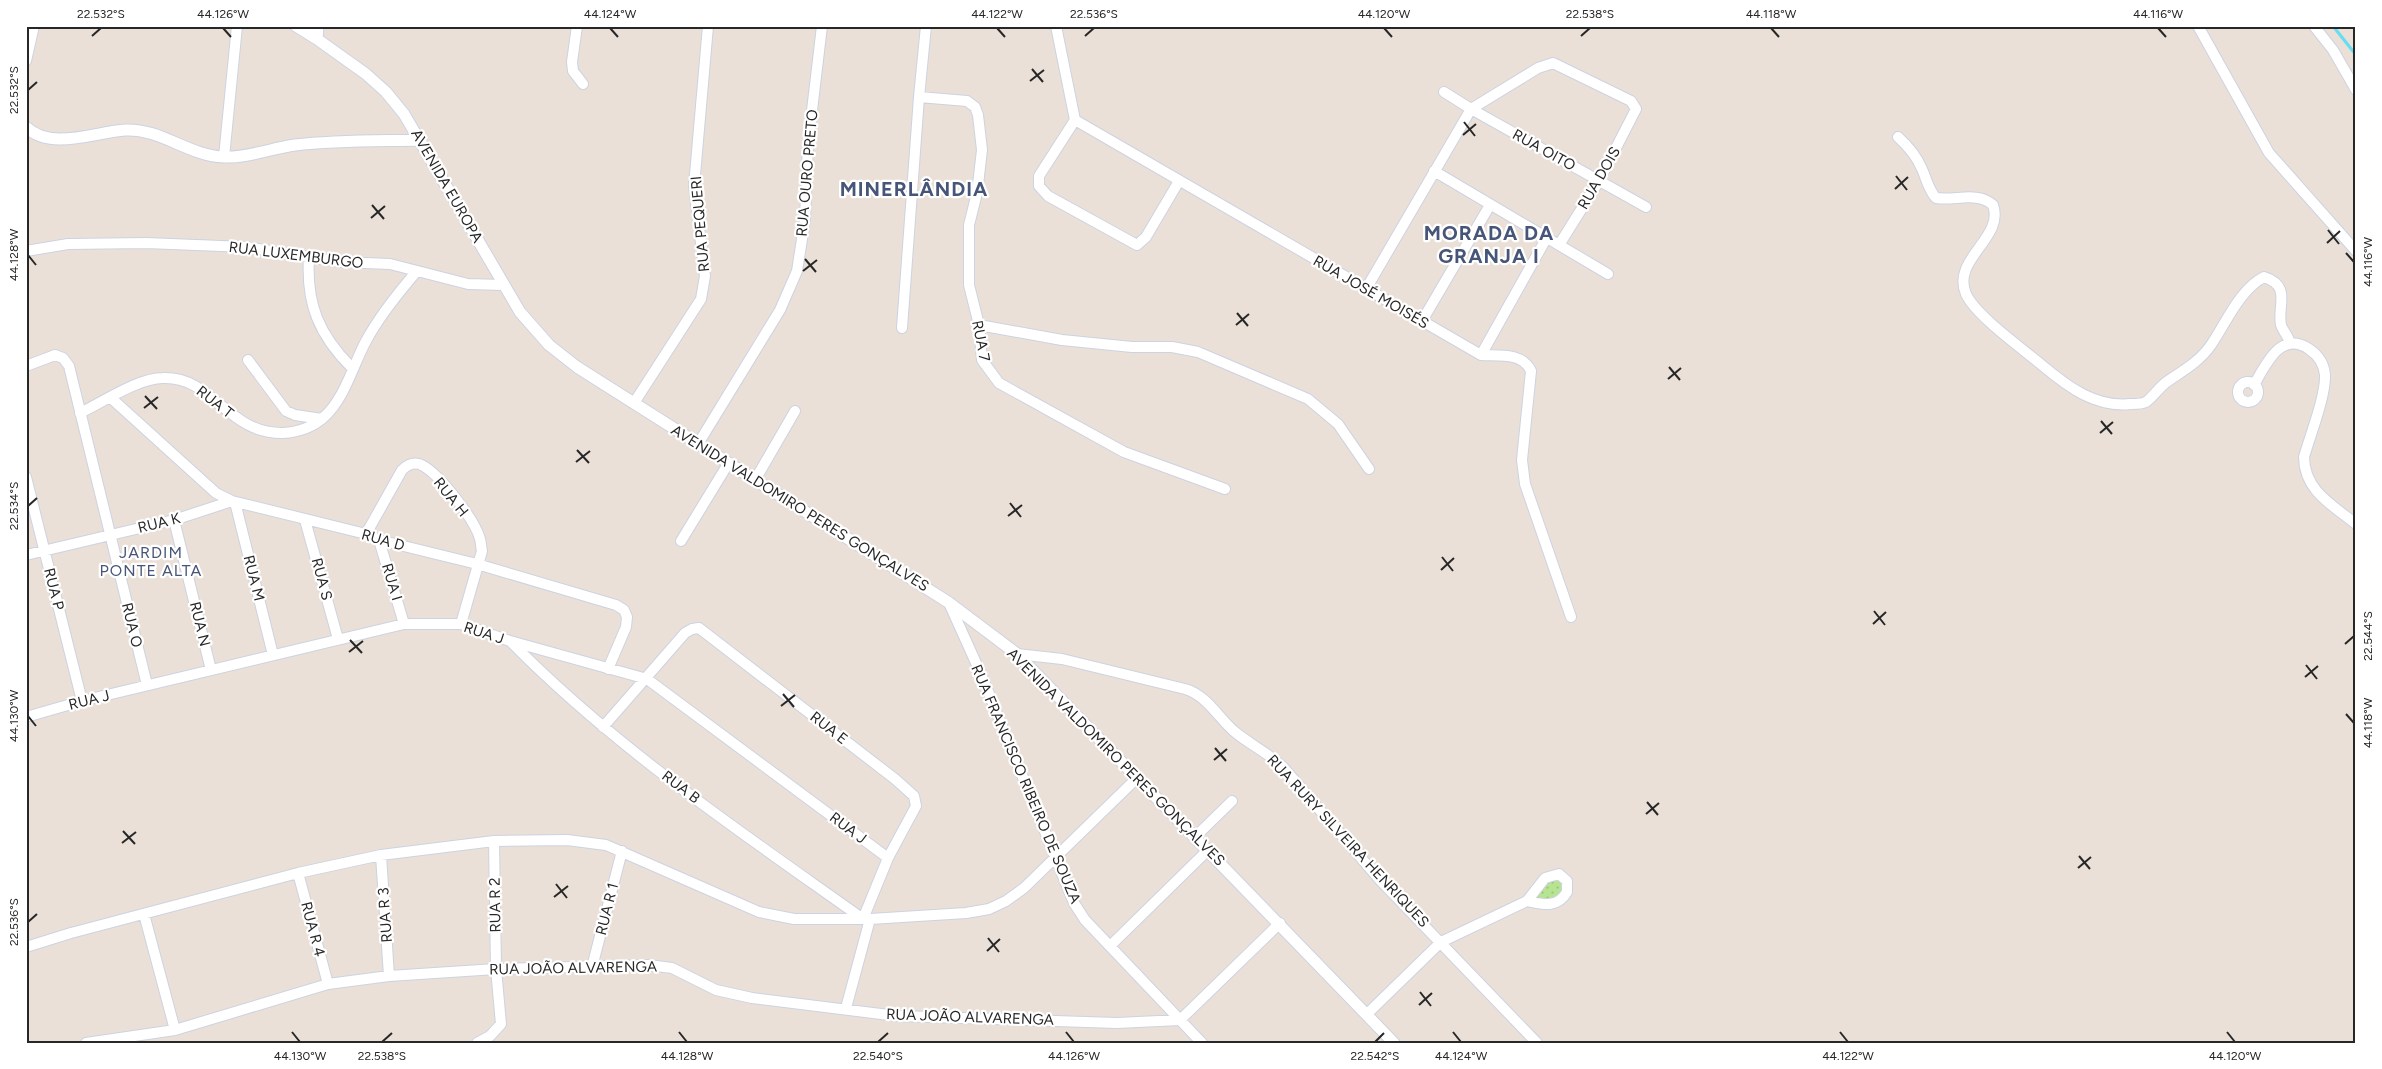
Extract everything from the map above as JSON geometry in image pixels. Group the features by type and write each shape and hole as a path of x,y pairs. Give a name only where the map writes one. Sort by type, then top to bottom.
{"street":[{"path":"26,61 34,26"},
{"path":"224,158 237,26"},
{"name":"AVENIDA EUROPA","path":"296,26 317,39 386,92 404,114 421,140 504,285 536,332 577,368"},
{"path":"317,39 318,26"},
{"path":"577,26 572,62 573,71 583,84"},
{"name":"RUA PEQUERI","path":"634,403 695,308 704,288 705,276 694,186 708,26"},
{"name":"RUA OURO PRETO","path":"698,444 780,310 797,271 805,220 808,144 822,26"},
{"path":"902,328 918,97 926,26"},
{"path":"1056,26 1075,120 1039,176 1039,186 1048,196 1137,245 1146,237 1179,181"},
{"path":"2198,26 2269,153 2356,251"},
{"path":"2314,26 2333,50 2356,90"},
{"name":"RUA DOIS","path":"1471,109 1538,68 1553,63 1631,101 1636,109 1599,181 1559,245"},
{"name":"RUA OITO","path":"1444,92 1646,207"},
{"name":"RUA 7","path":"918,97 966,101 975,107 978,115 982,150 977,193 969,225 969,285 979,325 982,360 999,383 1124,452 1224,489"},
{"path":"1366,289 1471,109"},
{"name":"RUA JOSÉ MOISÉS","path":"1075,120 1481,356 1521,358 1526,361 1531,371 1522,460 1525,484 1571,617"},
{"path":"26,127 42,138 57,139 126,130 144,131 205,154 224,158 251,155 294,145 421,140"},
{"path":"1898,137 1915,156 1923,170 1927,185 1936,198 1979,197 1993,205 1996,214 1988,236 1965,268 1963,276 1965,292 1986,317 2062,382 2084,396 2124,405 2145,403 2162,385 2203,355 2242,297 2254,283 2264,277 2275,283 2282,294 2282,327 2290,343"},
{"path":"1434,171 1608,274"},
{"path":"1422,321 1490,205"},
{"path":"1481,356 1546,239"},
{"name":"RUA LUXEMBURGO","path":"26,252 68,244 146,243 265,248 352,264 390,264 468,284 504,285"},
{"path":"309,257 308,292 314,312 325,335 352,368"},
{"name":"RUA T","path":"80,413 145,382 163,378 180,380 196,386 238,421 268,433 294,432 308,428 322,419 338,400 352,368 375,326 417,271"},
{"path":"979,325 1062,340 1132,347 1172,347 1198,352 1308,399 1338,424 1369,469"},
{"path":"2254,385 2274,352 2290,343 2302,344 2313,352 2322,363 2325,375 2304,457 2306,477 2321,496 2356,524"},
{"path":"26,366 55,355 63,358 69,366 109,535"},
{"path":"248,360 286,411 295,415 322,419"},
{"name":"AVENIDA VALDOMIRO PERES GONÇALVES","path":"577,368 948,602 1017,654 1280,923 1394,1043"},
{"name":"RUA D","path":"111,398 216,493 234,501 477,564 608,602 624,610 627,617 626,627 608,669"},
{"path":"754,480 794,411"},
{"name":"RUA H","path":"366,534 402,470 410,464 421,464 447,488 475,527 482,550 461,624"},
{"path":"681,541 728,464"},
{"name":"RUA P","path":"26,477 82,700"},
{"name":"RUA K","path":"26,555 174,520 234,501"},
{"name":"RUA M","path":"234,501 273,655"},
{"name":"RUA N","path":"174,520 211,670"},
{"name":"RUA S","path":"305,520 338,639"},
{"name":"RUA O","path":"109,535 147,685"},
{"name":"RUA I","path":"379,540 404,624"},
{"name":"RUA FRANCISCO RIBEIRO DE SOUZA","path":"948,602 1074,903 1085,920 1202,1043"},
{"path":"963,635 976,622"},
{"name":"RUA J","path":"26,717 82,700 404,624 461,624 510,641 647,679 888,858"},
{"name":"RUA E","path":"603,727 647,679 685,633 692,629 703,630 914,796 916,806 914,812 888,858 866,919 846,1008"},
{"name":"RUA B","path":"510,641 549,681 603,727 748,838 866,919"},
{"name":"RUA RURY SILVEIRA HENRIQUES","path":"1017,654 1075,662 1198,695 1234,731 1267,753 1283,767 1380,880 1537,1043"},
{"path":"26,948 298,873 382,855 494,841 595,842 622,851 759,912 794,919 866,919 958,914 990,910 1024,888 1138,777"},
{"path":"1195,837 1232,801"},
{"name":"RUA R 2","path":"478,1043 490,1036 501,1024 496,970 494,841"},
{"path":"1110,946 1208,850"},
{"name":"RUA R 1","path":"592,967 622,851"},
{"name":"RUA R 3","path":"382,855 389,976"},
{"name":"RUA R 4","path":"298,873 328,984"},
{"path":"1367,1014 1441,942 1527,901"},
{"path":"144,914 175,1030"},
{"path":"1180,1020 1280,923"},
{"name":"RUA JOÃO ALVARENGA","path":"86,1043 175,1030 328,984 389,976 592,967 660,966 682,972 716,990 752,998 846,1008 898,1016 937,1018 978,1017 1117,1023 1180,1020"}],"green space":[{"path":"1557,879 1562,884 1564,890 1555,900 1531,899 1548,881"}],"waterway":[{"path":"2333,26 2356,55"}],"district":[{"name":"MINERLÂNDIA","path":"914,189"},
{"name":"MORADA DA GRANJA I","path":"1489,244"},
{"name":"JARDIM PONTE ALTA","path":"151,561"}]}
